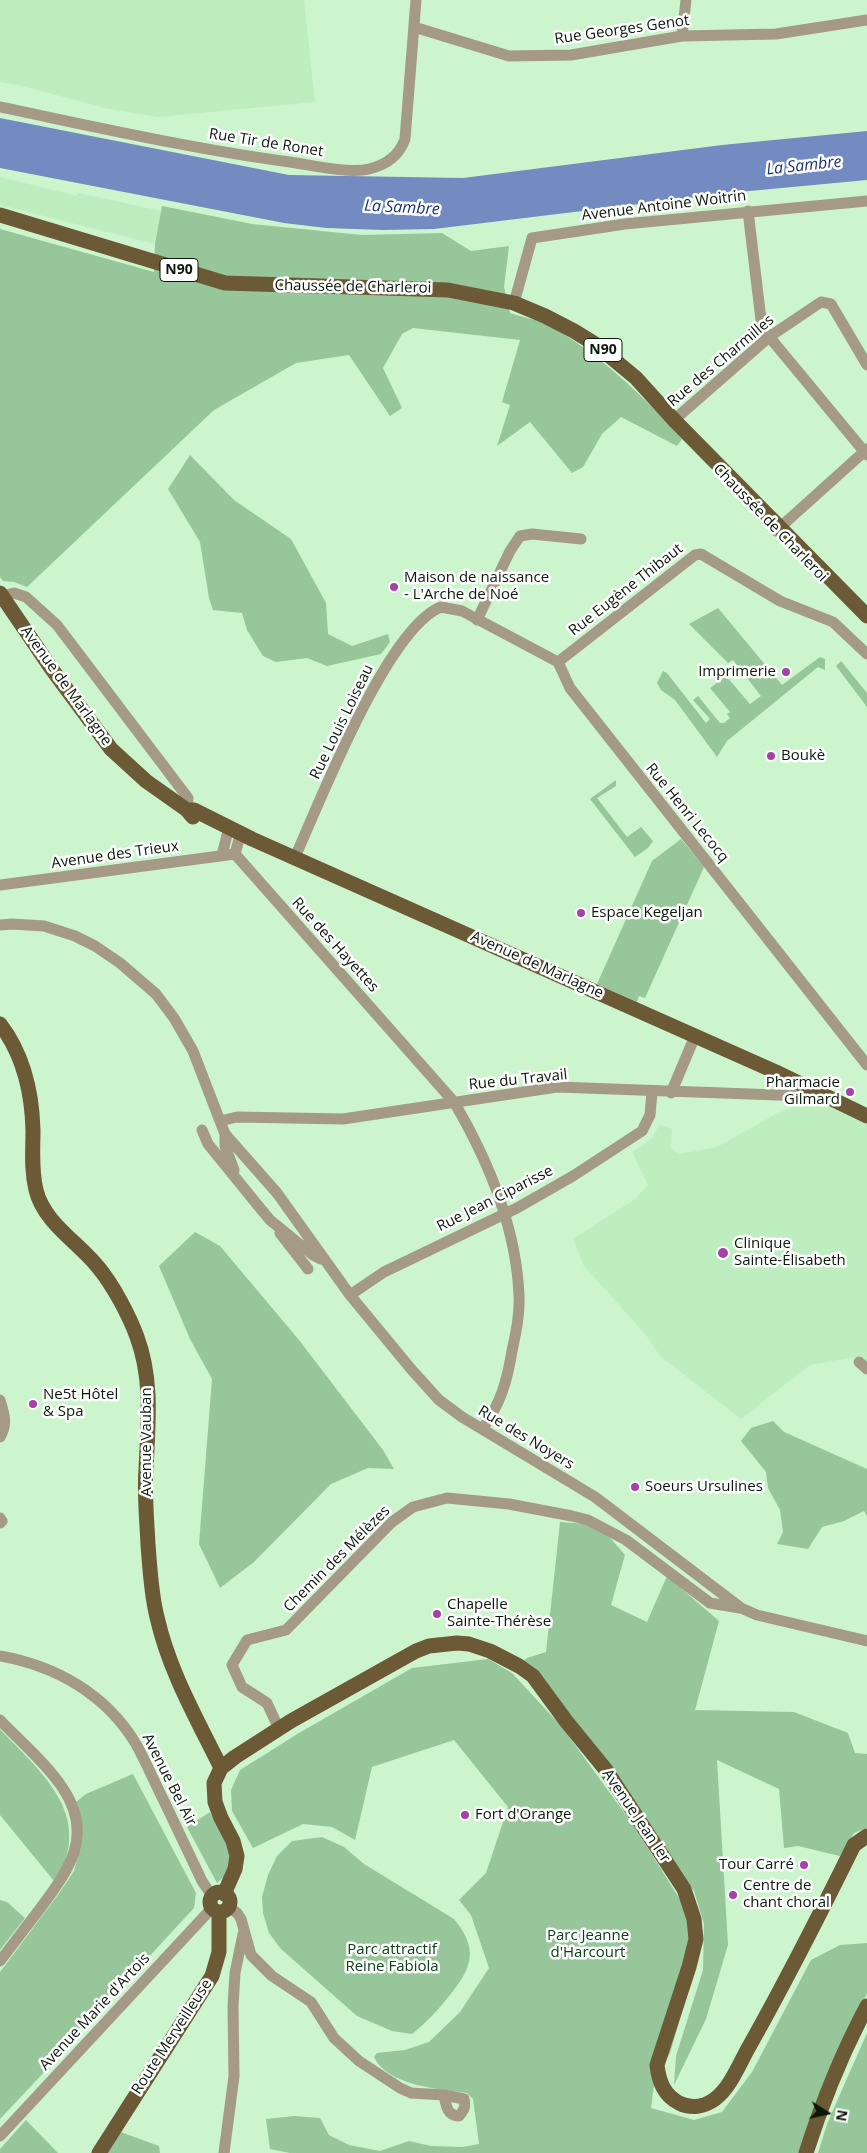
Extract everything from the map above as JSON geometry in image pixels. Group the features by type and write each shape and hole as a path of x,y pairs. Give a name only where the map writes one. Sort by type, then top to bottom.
{"main road":[{"name":"Chaussée de Charleroi","path":"0,215 225,283 431,288 470,293 514,303 569,328 609,354 636,378 867,625"},
{"name":"Chaussée de Charleroi","path":"778,529 867,616"},
{"name":"Avenue de Marlagne","path":"1,594 51,668 111,749 146,782 187,810 192,816 219,833 240,836 295,858 695,1036 867,1116"},
{"name":"Avenue Vauban","path":"0,1024 14,1044 26,1081 32,1121 32,1168 40,1202 49,1216 99,1268 124,1309 137,1338 149,1389 146,1471 148,1544 157,1616 178,1682 221,1768"},
{"name":"Avenue Jean Ier","path":"221,1768 279,1729 395,1662 429,1646 457,1643 469,1644 490,1651 519,1666 533,1676 566,1722 606,1770 635,1817 667,1861 689,1901 694,1919 696,1939 689,1967 657,2066 659,2081 668,2096 692,2107 703,2106 715,2099 724,2089 758,2030 854,1845 867,1836"},
{"path":"219,1903 235,1869 237,1856 235,1846 215,1802 214,1783 221,1768"},
{"name":"Route Merveilleuse","path":"99,2153 212,1976 219,1947 219,1903"},
{"path":"806,2153 815,2122 849,2039 867,2006"}],"street":[{"name":"Rue Tir de Ronet","path":"0,107 228,154 336,169 367,170 390,161 402,148 405,139 416,0"},
{"path":"682,36 686,0"},
{"name":"Rue Georges Genot","path":"414,27 509,56 571,55 682,36 776,34 867,20"},
{"name":"Avenue Antoine Woitrin","path":"514,303 532,238 625,224 867,201"},
{"path":"748,211 762,328 866,452 778,529"},
{"name":"Rue des Charmilles","path":"674,420 769,338 821,302 831,304 867,365"},
{"path":"558,662 478,620 510,551 520,536 532,534 581,539"},
{"name":"Rue Eugène Thibaut","path":"558,662 695,555 701,554 780,601 833,622 867,654"},
{"path":"1,594 14,593 26,597 57,624 188,798 187,810"},
{"name":"Rue Louis Loiseau","path":"295,858 365,704 386,666 414,630 429,614 441,607 462,611 478,620"},
{"name":"Rue Henri Lecocq","path":"558,662 575,696 867,1065"},
{"path":"235,854 240,836"},
{"path":"222,856 240,836"},
{"name":"Avenue des Trieux","path":"0,885 235,854"},
{"name":"Rue des Hayettes","path":"235,854 454,1102 473,1134 503,1215 514,1254 519,1295 518,1320 506,1384 490,1418 483,1428"},
{"name":"Rue des Noyers","path":"0,925 44,926 75,936 95,946 120,963 156,994 174,1018 193,1051 220,1121 224,1134 224,1146 236,1177"},
{"path":"671,1093 695,1036"},
{"name":"Rue du Travail","path":"220,1121 237,1117 343,1119 558,1087 671,1093 821,1095"},
{"name":"Rue Jean Ciparisse","path":"350,1295 384,1272 503,1215 573,1176 642,1131 650,1115 652,1092"},
{"name":"Rue des Noyers","path":"202,1130 208,1144 308,1269"},
{"name":"Rue des Noyers","path":"224,1134 277,1193 350,1295 439,1400 462,1417 595,1497 741,1608"},
{"name":"Rue des Noyers","path":"270,1220 313,1255 326,1261"},
{"path":"0,1400 5,1415 5,1425 0,1437"},
{"name":"Chemin des Mélèzes","path":"279,1729 267,1703 242,1687 232,1665 247,1640 286,1630 392,1522 414,1507 447,1498 509,1504 588,1520 626,1540 710,1603 741,1608"},
{"path":"0,1518 2,1521 0,1523"},
{"path":"741,1608 756,1615 867,1641"},
{"name":"Avenue Bel Air","path":"0,1656 34,1664 62,1675 91,1694 116,1718 141,1753 202,1881 219,1903 239,1915 250,1955 272,1976 311,2002 334,2038 358,2061 411,2094 444,2095"},
{"path":"0,1720 60,1785 74,1812 77,1831 74,1853 66,1873 0,1961"},
{"name":"Avenue Marie d'Artois","path":"0,2136 219,1903"},
{"path":"224,2153 234,2076 232,2006 235,1973 244,1930"}],"shaded area":[{"path":"0,0 304,0 315,102 158,117 109,109 0,82"},
{"path":"0,177 77,196 79,193 161,211 155,244 0,205"},
{"name":"Clinique Sainte-Élisabeth","path":"803,1103 831,1106 867,1124 867,1362 860,1356 810,1365 741,1419 660,1356 646,1335 584,1266 573,1239 634,1200 648,1185 632,1152 652,1138 659,1125 672,1129 671,1149 680,1154 717,1147 776,1114"}],"green space":[{"path":"162,206 252,224 362,235 442,233 471,251 509,246 504,287 510,313 547,324 584,348 636,391 682,439 677,446 621,417 602,434 583,467 572,473 530,422 497,446 510,405 502,402 520,340 413,328 402,334 383,368 402,408 390,416 349,355 296,363 214,410 27,587 14,582 3,581 0,577 0,229 154,272 155,244"},
{"path":"190,455 234,500 291,539 326,603 328,634 352,646 388,634 390,642 381,654 327,666 307,658 276,662 263,656 247,630 242,613 213,610 209,598 200,542 168,489"},
{"path":"718,608 782,685 820,657 825,659 825,670 818,667 727,741 717,757 675,700 661,690 657,683 663,671 667,673 706,723 710,719 693,700 698,696 720,723 724,723 730,718 727,714 730,712 710,688 726,676 750,704 761,696 733,660 728,663 689,624"},
{"path":"841,661 867,693 867,707 836,666"},
{"path":"616,780 616,786 597,798 627,837 641,827 653,841 648,848 635,857 590,799"},
{"path":"681,839 704,867 645,998 639,996 637,1002 597,984 652,861"},
{"path":"195,1232 220,1246 299,1340 383,1450 394,1469 368,1468 331,1484 254,1562 220,1588 199,1544 212,1379 190,1339 159,1266"},
{"path":"773,1421 784,1432 867,1469 867,1516 864,1511 844,1521 822,1527 808,1549 777,1544 783,1532 780,1510 768,1488 766,1472 741,1441 751,1428"},
{"path":"560,1522 599,1525 625,1555 611,1605 647,1622 667,1576 719,1621 695,1710 794,1712 848,1733 855,1753 867,1754 867,1828 854,1833 840,1856 798,1846 784,1848 779,1789 717,1760 728,1945 706,2019 674,2085 676,2056 703,1970 704,1924 694,1891 522,1662 527,1658 546,1652"},
{"name":"Parc Jeanne d'Harcourt","path":"488,1659 512,1673 562,1727 636,1829 689,1914 692,1936 685,2002 670,2053 654,2085 651,2108 694,2120 722,2112 752,2072 811,1960 840,1945 867,1943 867,1994 850,2023 813,2111 799,2153 290,2153 270,2149 266,2119 294,2116 320,2118 329,2135 349,2145 380,2151 409,2141 431,2146 463,2147 479,2144 473,2099 467,2093 429,2087 402,2080 381,2067 374,2057 377,2053 405,2050 429,2042 460,2012 489,1968 471,1915 459,1900 486,1873 508,1807 454,1740 372,1767 355,1840 332,1827 303,1824 253,1848 232,1811 231,1790 240,1770 299,1733 412,1668"},
{"path":"0,1729 40,1772 62,1804 68,1822 69,1841 64,1864 54,1881 0,1815"},
{"path":"133,1774 196,1893 194,1908 134,1973 99,2004 48,2068 0,2119 0,1972 74,1871 82,1839 76,1802 86,1794"},
{"path":"210,1812 233,1852 226,1875 217,1883 187,1827"},
{"name":"Parc attractif Reine Fabiola","path":"322,1837 344,1847 364,1864 454,1919 467,1940 470,1958 468,1967 458,1985 437,2011 412,2034 392,2031 357,2016 281,1949 269,1933 263,1913 262,1897 268,1875 277,1856 292,1841"},
{"path":"0,1900 7,1902 25,1918 0,1950"},
{"path":"867,2033 867,2153 818,2153 827,2124"},
{"path":"26,2120 58,2153 0,2153 0,2149"},
{"path":"118,2131 159,2146 160,2153 107,2153"}],"water":[{"name":"La Sambre","path":"0,118 289,175 463,178 722,145 867,131 867,180 739,192 434,229 326,228 284,223 0,168"}],"place":[{"name":"Maison de naissance - L'Arche de Noé","path":"394,587"},
{"name":"Imprimerie","path":"786,672"},
{"name":"Boukè","path":"771,756"},
{"name":"Espace Kegeljan","path":"581,913"},
{"name":"Pharmacie Gilmard","path":"850,1092"},
{"name":"Clinique Sainte-Élisabeth","path":"723,1253"},
{"name":"Ne5t Hôtel & Spa","path":"33,1404"},
{"name":"Soeurs Ursulines","path":"635,1487"},
{"name":"Chapelle Sainte-Thérèse","path":"437,1614"},
{"name":"Fort d'Orange","path":"465,1815"},
{"name":"Tour Carré","path":"804,1865"},
{"name":"Centre de chant choral","path":"733,1895"}]}
